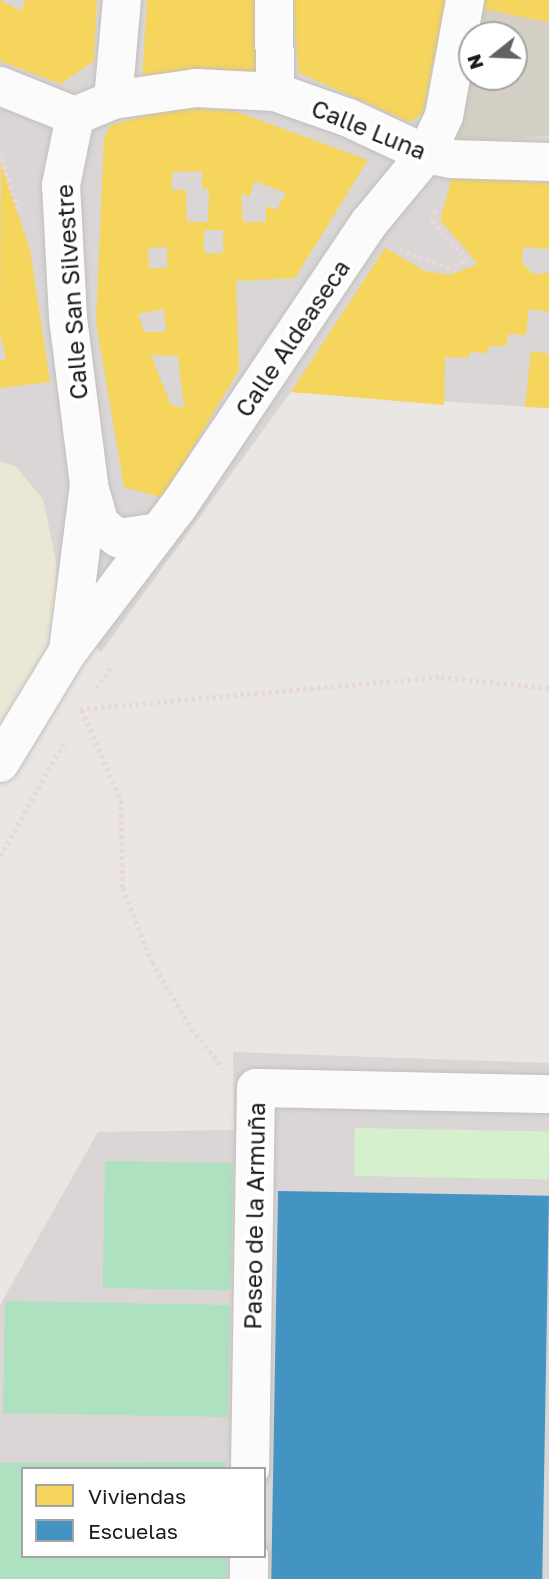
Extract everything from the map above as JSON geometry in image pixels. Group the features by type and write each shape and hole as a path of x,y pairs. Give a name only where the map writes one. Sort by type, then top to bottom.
{"street":[{"path":"0,86 75,116 113,100 122,0"},
{"path":"274,0 275,92"},
{"name":"Calle Aldeaseca","path":"0,763 68,653 159,532 369,223 426,154 444,116 465,0"},
{"name":"Calle Luna","path":"113,100 196,88 275,92 349,118 426,154 451,159 549,162"},
{"name":"Calle San Silvestre","path":"75,116 61,185 68,317 89,484 100,524 118,538 159,532"},
{"name":"Calle San Silvestre","path":"68,653 89,484"},
{"name":"Paseo de la Armuña","path":"250,1467 256,1088 549,1094"},
{"path":"248,1579 249,1558"}],"path":[{"path":"43,692 82,710 441,677 549,688"},
{"path":"82,710 121,800 123,888 152,962 219,1066 256,1088"}],"shaded area":[{"path":"0,0 549,0 549,408 291,392 101,652 57,612 55,591 16,467 0,461"},
{"path":"479,8 549,22 549,135 457,144 465,91 528,91 528,21 477,21"},
{"path":"0,461 16,467 43,499 56,561 57,612 37,661 0,721"},
{"path":"233,1052 549,1063 549,1579 0,1579 0,1305 98,1132 234,1130"}],"green space":[{"path":"355,1128 549,1131 548,1179 354,1176"},
{"path":"105,1161 233,1163 231,1290 103,1288"},
{"path":"5,1301 230,1305 228,1417 3,1413"},
{"path":"226,1462 226,1467 21,1467 21,1558 227,1558 227,1579 0,1579 0,1463"}],"building: Viviendas":[{"path":"0,0 21,11 25,0 97,0 94,61 61,84 0,61"},
{"path":"147,0 267,0 259,18 255,77 142,83"},
{"path":"292,0 447,0 423,114 410,122 299,73"},
{"path":"480,0 549,0 548,22 479,8"},
{"path":"174,108 234,111 368,160 295,278 236,281 239,370 163,498 124,487 96,322 104,137 111,125","holes":["202,171 202,189 209,189 208,222 187,222 186,190 172,190 172,172","255,181 286,193 276,210 266,206 266,222 243,222 241,194 249,197","204,230 223,230 223,253 204,253","167,247 167,268 149,268 148,248","164,309 166,332 144,332 138,314","151,355 178,356 184,408 171,405"]},
{"path":"1,162 30,250 50,382 0,388 0,360 6,360 0,332"},
{"path":"452,177 549,183 549,249 523,247 522,262 533,274 549,273 549,312 529,309 526,335 508,334 506,346 489,346 488,353 470,352 469,358 445,357 444,405 291,392 385,248 425,271 449,275 478,264 440,220"},
{"path":"531,351 549,354 549,408 525,407"}],"building: Escuelas":[{"path":"278,1191 549,1196 542,1579 271,1579"}]}
